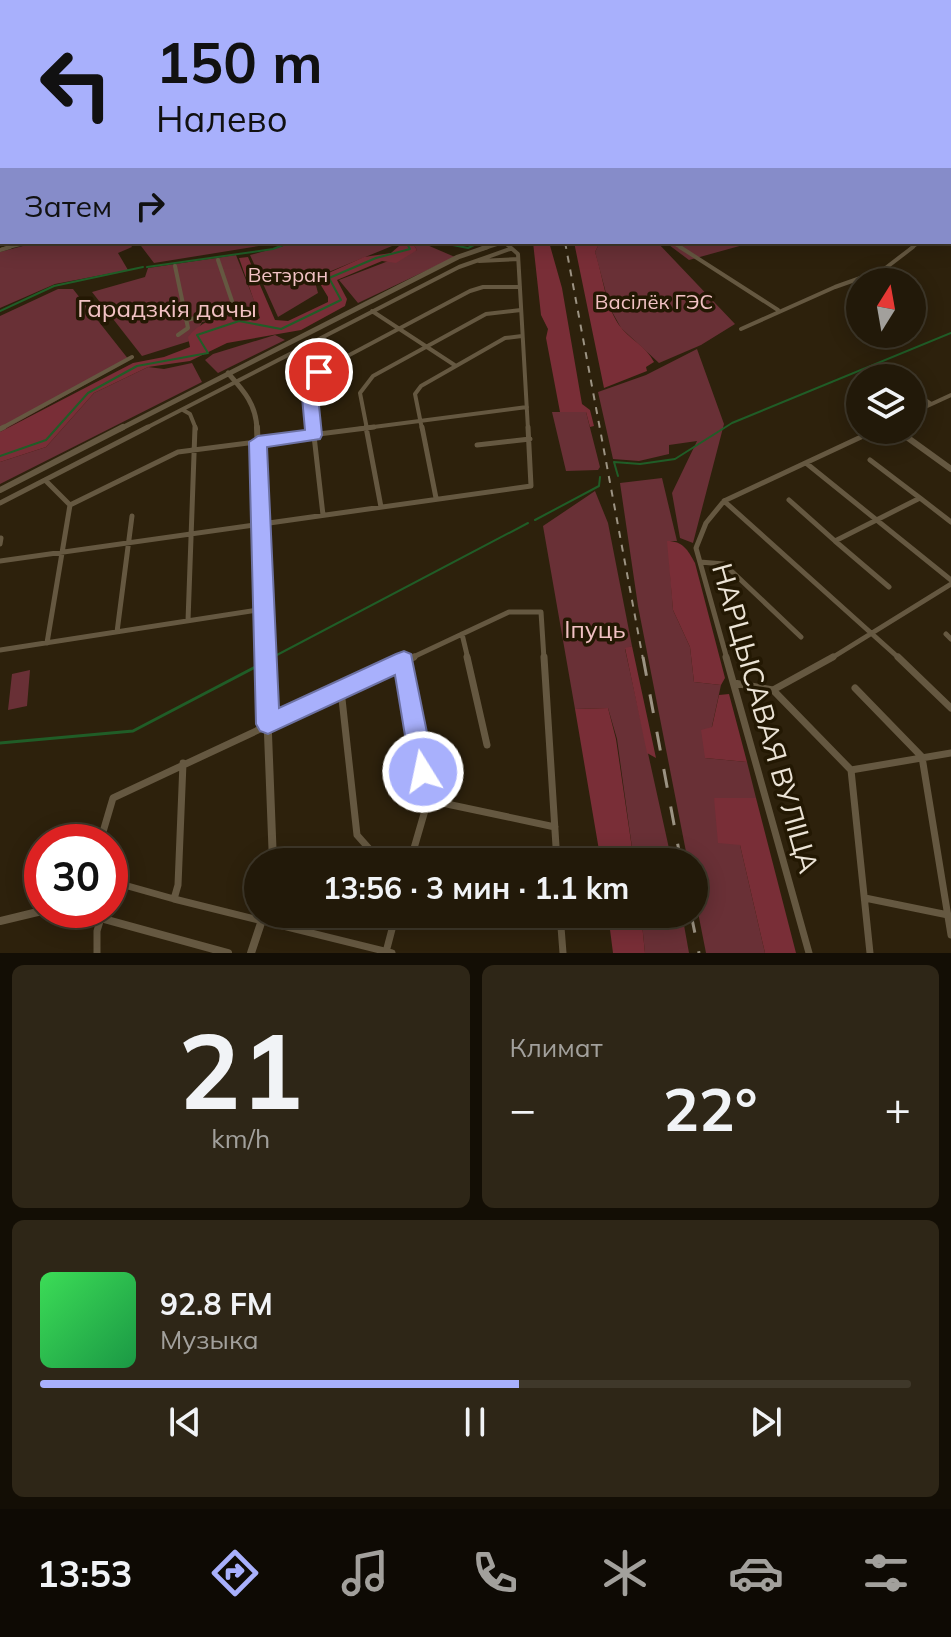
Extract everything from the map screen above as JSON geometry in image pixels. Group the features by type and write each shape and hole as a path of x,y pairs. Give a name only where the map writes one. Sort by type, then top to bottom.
{"street":[{"path":"0,250 23,244"},
{"path":"0,490 458,257 497,244"},
{"path":"0,561 531,486 518,253 506,244"},
{"path":"674,244 778,311"},
{"path":"741,329 778,311 883,270 917,244"},
{"path":"0,503 372,311 467,264 512,248"},
{"path":"467,264 518,259"},
{"path":"186,320 235,310 218,260"},
{"path":"175,266 188,328 178,335"},
{"path":"323,515 309,386 323,369 470,291 520,287"},
{"path":"381,507 360,393 364,384 486,314 521,310"},
{"path":"372,311 456,366"},
{"path":"436,498 415,403 417,390 505,338 522,336"},
{"path":"296,351 323,369"},
{"path":"0,429 132,357"},
{"path":"228,373 252,402 258,442 272,848"},
{"path":"926,406 951,395"},
{"path":"926,401 931,404"},
{"path":"70,505 166,456 527,407"},
{"path":"182,409 195,423 188,621"},
{"path":"477,445 530,439"},
{"path":"846,444 724,501 873,633 951,708"},
{"path":"916,444 951,469"},
{"path":"870,460 951,522"},
{"path":"773,690 873,633 951,582 806,463"},
{"path":"45,480 70,505"},
{"path":"835,541 920,498"},
{"path":"789,500 889,587"},
{"name":"НАРЦЫСАВАЯ ВУЛІЦА","path":"724,501 706,523 696,548 809,953"},
{"path":"47,643 70,505"},
{"path":"117,632 132,516"},
{"path":"700,562 724,564 801,637"},
{"path":"0,650 265,609"},
{"path":"105,824 113,798 183,763 509,612 541,612 557,848"},
{"path":"462,634 487,745"},
{"path":"404,661 428,800 414,848"},
{"path":"734,683 773,690 851,770 870,953"},
{"path":"855,688 922,757 951,935"},
{"path":"341,690 357,835 369,848"},
{"path":"851,770 951,753"},
{"path":"174,899 178,885 183,763"},
{"path":"428,800 556,827"},
{"path":"128,886 244,914"},
{"path":"865,898 948,915"},
{"path":"0,921 24,915"},
{"path":"128,925 228,953"},
{"path":"97,953 98,928"},
{"path":"251,953 259,928"},
{"path":"299,928 389,952 393,928"},
{"path":"561,928 563,953"}],"green space":[{"path":"30,244 130,244 132,247 118,253 128,270 55,284 0,308 0,252"},
{"path":"140,244 272,244 154,263"},
{"name":"Ветэран","path":"291,244 397,244 314,278 318,293 278,317 250,255"},
{"path":"413,244 425,244 455,257 358,303 339,280 417,250"},
{"name":"Васілёк ГЭС","path":"599,244 659,244 735,324 701,345 659,363 621,328 610,308 595,252"},
{"path":"668,244 747,244 689,260"},
{"name":"Гарадзкія дачы","path":"236,255 258,310 202,322 193,340 142,356 92,292 145,277 148,268"},
{"path":"58,289 73,289 129,360 0,432 0,316"},
{"path":"275,335 285,340 218,373 205,360 213,354"},
{"path":"697,349 724,424 693,543 680,538 672,493 697,441 669,445 669,454 639,461 613,459 598,392 646,375"},
{"path":"192,363 202,382 0,484 0,462 46,447 94,393 148,367 164,369"},
{"path":"552,412 586,412 600,467 598,470 566,471"},
{"name":"Іпуць","path":"662,478 677,541 668,541 673,610 690,647 694,682 721,685 705,758 747,762 756,798 714,798 740,845 765,953 706,953 701,928 708,928 708,848 685,848 638,606 620,483"},
{"name":"Іпуць","path":"595,491 608,523 632,646 625,649 669,848 632,848 617,739 608,708 575,709 543,526"},
{"path":"30,670 27,706 8,710 12,674"},
{"path":"642,928 685,928 689,953 645,953"}],"shaded area":[{"path":"413,244 417,250 396,263 382,261 337,280 347,299 345,306 301,330 227,343 190,361 148,367 94,393 46,447 0,462 0,432 133,363 164,357 190,347 188,337 202,324 228,317 260,318 239,258 248,257 275,320 288,321 328,302 319,282 322,276 364,257 391,253 399,246"},
{"path":"533,244 550,244 562,288 582,404 590,410 594,426 590,427 586,412 560,412 546,338 548,329 541,315"},
{"path":"574,244 599,244 595,252 614,317 654,362 646,367 647,371 604,388"},
{"path":"667,541 684,547 695,563 725,678 721,685 694,682 690,647 673,610"},
{"path":"632,646 656,758 647,753 625,648"},
{"path":"729,694 747,762 705,758 701,730 712,727 719,695"},
{"path":"608,708 616,739 632,848 599,848 575,709"},
{"path":"714,798 756,798 796,953 765,953 740,845 718,843"},
{"path":"610,928 642,928 645,953 613,953"}],"waterway":[{"path":"147,267 273,249 286,244"},
{"path":"0,456 46,440 88,393 137,366 208,353 197,335 239,321 281,329 341,300 329,278 376,258 410,249 407,244"},
{"path":"447,244 468,248 476,244"},
{"path":"0,311 54,286 143,267"},
{"path":"618,476 614,462 640,464 675,459 732,423 951,333"},
{"path":"535,520 599,486 600,477"},
{"path":"275,656 528,523"},
{"path":"0,743 133,731 259,665"}],"railway":[{"path":"565,244 643,659"},
{"path":"643,657 678,848"},
{"path":"694,928 699,953"}],"route":[{"path":"319,372 309,386 314,435 258,442 268,724 404,661 423,772"}]}
